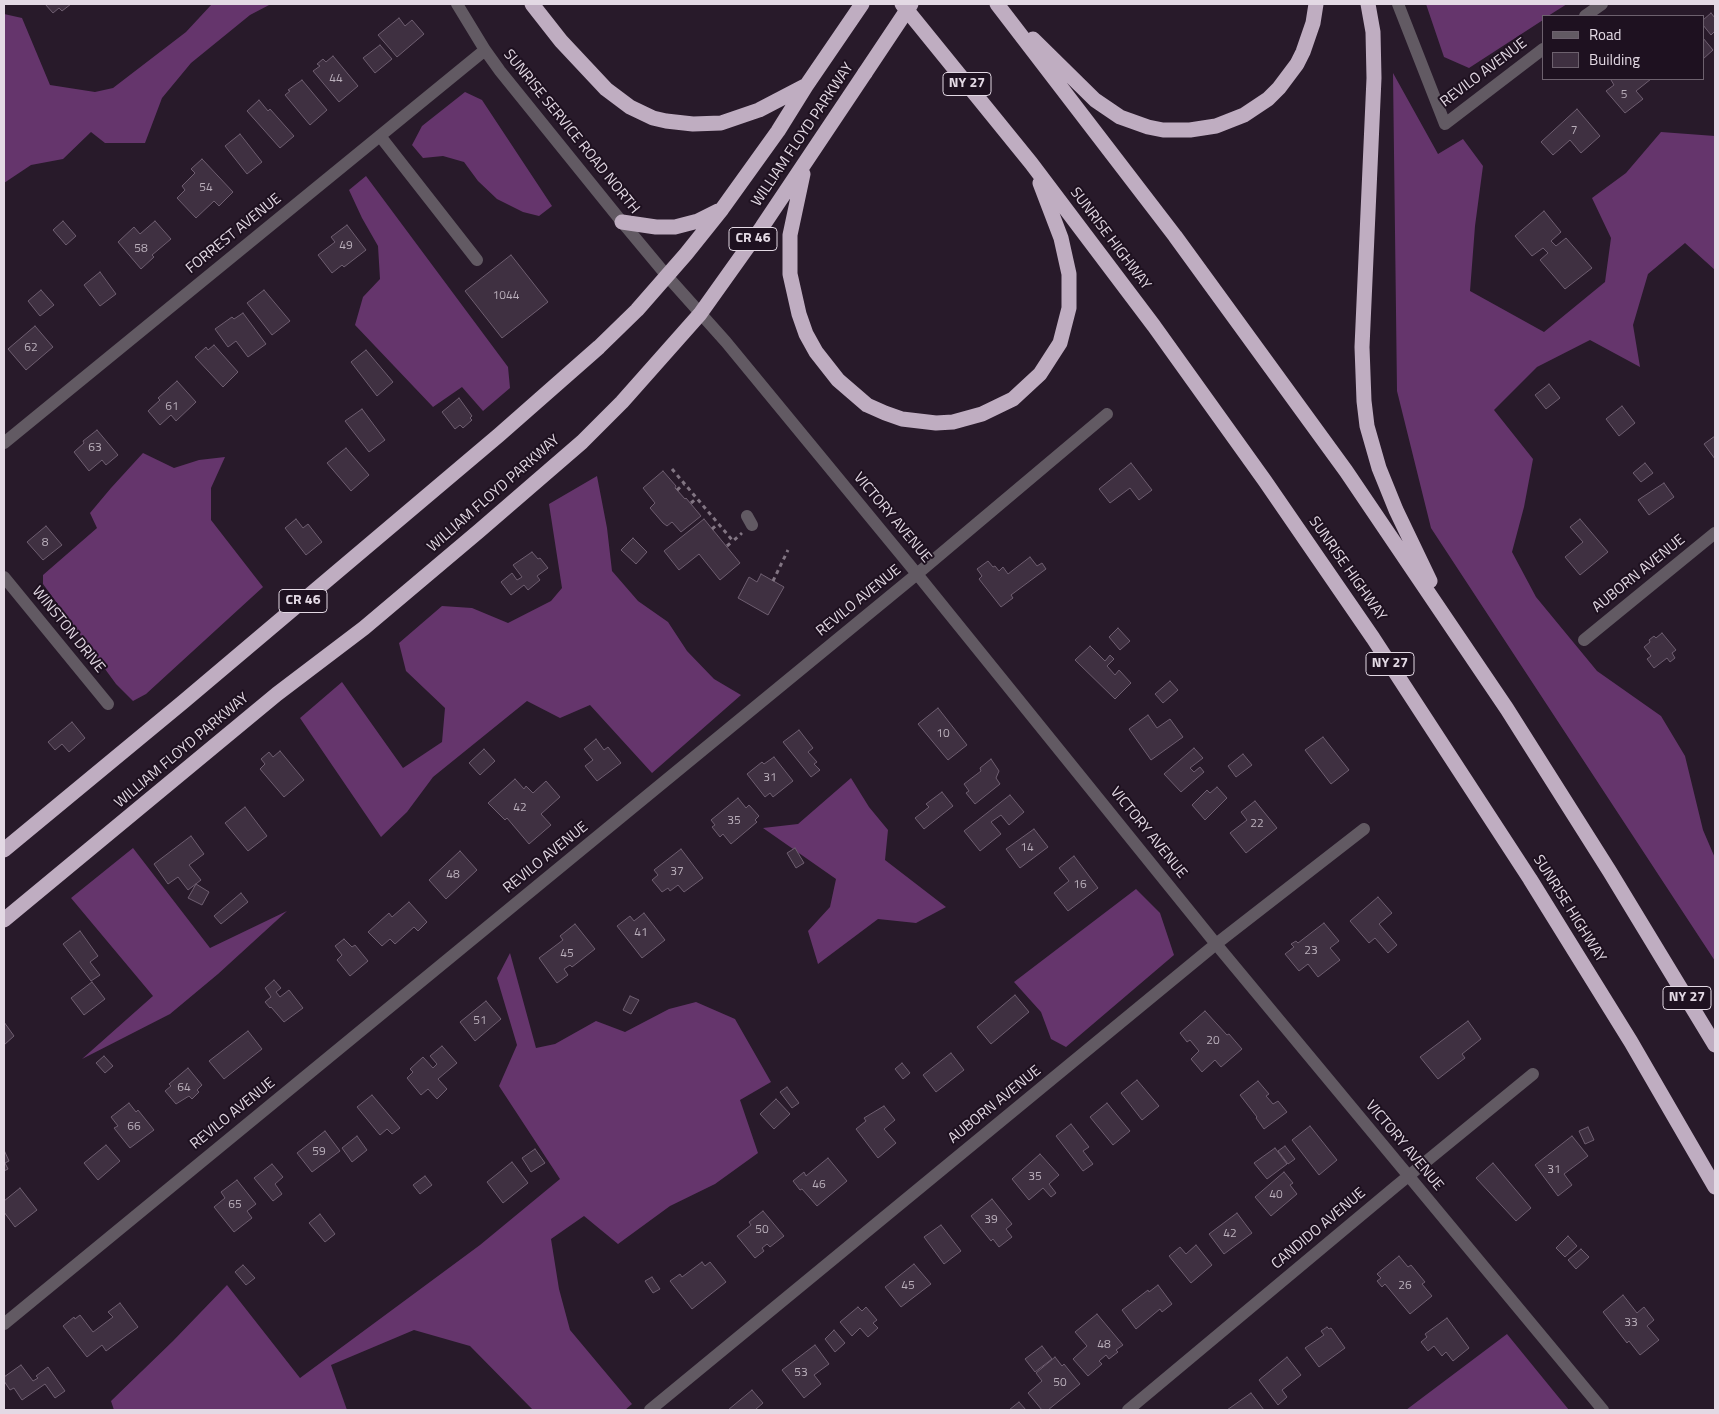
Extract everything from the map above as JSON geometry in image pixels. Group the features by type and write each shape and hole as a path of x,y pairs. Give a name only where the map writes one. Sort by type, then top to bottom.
{"highway":[{"path":"532,4 561,41 606,89 630,107 653,118 693,124 722,123 759,110 806,86"},
{"name":"WILLIAM FLOYD PARKWAY","path":"4,850 500,435 637,310 722,209 778,131 862,4"},
{"name":"SUNRISE HIGHWAY","path":"902,4 1031,164 1154,326 1319,559 1490,815 1581,961 1715,1187"},
{"name":"WILLIAM FLOYD PARKWAY","path":"4,920 278,694 364,628 582,442 622,402 700,314 866,74 912,4"},
{"path":"998,5 1095,100 1108,110 1134,123 1177,131 1203,129 1230,121 1244,115 1280,88 1297,64 1309,37 1316,4"},
{"path":"1368,4 1373,32 1374,78 1362,347 1362,373 1367,426 1379,468 1396,510 1455,632"},
{"name":"NY 27","path":"998,5 1176,236 1346,471 1455,632 1610,872 1715,1045"},
{"path":"805,163 791,226 790,274 794,295 806,334 816,352 838,380 867,405 902,419 936,423 952,422 982,414 1012,399 1040,374 1060,343 1069,308 1069,274 1061,238 1031,164"},
{"path":"622,222 656,227 675,227 698,221 722,209"}],"street":[{"name":"SUNRISE SERVICE ROAD NORTH","path":"457,4 485,50 517,93 667,276"},
{"name":"REVILO AVENUE","path":"1398,4 1445,124 1542,50"},
{"path":"1586,15 1602,4"},
{"name":"FORREST AVENUE","path":"4,443 485,50"},
{"path":"380,136 477,260"},
{"name":"VICTORY AVENUE","path":"667,276 726,342 917,574 1216,944 1604,1410"},
{"name":"REVILO AVENUE","path":"4,1324 917,574 1107,414"},
{"name":"AUBORN AVENUE","path":"1584,640 1715,533"},
{"name":"WINSTON DRIVE","path":"4,577 108,704"},
{"name":"AUBORN AVENUE","path":"650,1410 1216,944 1364,829"},
{"name":"CANDIDO AVENUE","path":"1128,1410 1533,1074"}],"path":[{"path":"672,469 733,541"},
{"path":"677,490 684,484"},
{"path":"691,503 696,498"},
{"path":"727,546 749,520"},
{"path":"712,528 718,524"},
{"path":"773,580 788,550"}],"shaded area":[{"path":"212,4 271,4 250,15 191,63 162,98 145,143 105,143 91,132 63,159 31,165 4,183 4,14 22,18 50,85 95,92 113,88 186,32"},
{"path":"1426,4 1567,4 1550,15 1542,15 1542,21 1469,68 1444,57"},
{"path":"1393,73 1438,154 1463,139 1483,166 1475,226 1470,291 1544,332 1605,282 1611,238 1592,198 1626,173 1661,132 1715,136 1715,270 1685,243 1648,274 1633,325 1640,367 1590,340 1537,367 1494,410 1533,459 1524,507 1512,552 1536,597 1597,671 1661,716 1685,756 1703,830 1715,858 1715,961 1431,528 1397,391"},
{"path":"465,92 482,100 552,206 539,216 523,212 497,199 478,181 464,162 443,156 423,158 412,145 422,126"},
{"path":"366,176 508,367 510,388 483,411 462,387 433,407 355,325 363,297 380,279 378,246 349,190"},
{"path":"143,453 174,468 199,460 225,457 211,488 211,520 263,587 146,694 133,701 116,684 43,584 43,575 97,528 90,513"},
{"path":"597,476 607,528 612,571 638,601 668,622 687,651 714,679 741,695 652,773 590,705 560,718 527,701 433,777 407,812 381,837 300,718 342,682 403,768 442,742 445,708 406,671 399,643 442,606 472,608 508,623 551,601 562,588 549,504"},
{"path":"851,778 869,807 888,830 885,860 946,907 916,923 878,919 818,964 808,931 830,907 836,879 763,828 798,824"},
{"path":"133,848 210,948 287,911 218,974 170,1014 82,1059 153,996 71,898"},
{"path":"1136,889 1160,913 1174,955 1066,1047 1051,1039 1041,1012 1014,982"},
{"path":"510,953 536,1048 555,1044 596,1021 625,1032 669,1009 696,1002 735,1019 771,1082 740,1100 758,1153 715,1184 670,1206 618,1244 584,1216 551,1239 559,1289 570,1330 632,1404 625,1410 533,1410 470,1346 414,1330 331,1365 347,1410 114,1410 111,1401 227,1285 300,1378 480,1245 560,1179 499,1086 517,1045 497,978"},
{"path":"1507,1334 1569,1410 1406,1410"}],"building":[{"path":"45,4 71,4 62,11 59,8 53,13"},
{"path":"1711,13 1715,18 1715,31 1711,35 1704,26 1704,19"},
{"path":"399,18 405,26 412,20 424,34 397,57 378,35"},
{"path":"1704,39 1713,50 1704,58"},
{"path":"380,45 392,59 375,73 363,58"},
{"path":"333,56 358,86 339,102 313,71 320,66 317,64 323,59 326,62"},
{"path":"302,80 327,110 310,125 285,95 290,91 288,90"},
{"path":"1611,80 1650,80 1636,91 1643,99 1625,113 1606,91 1614,85"},
{"path":"259,100 268,111 270,109 294,136 280,148 247,111"},
{"path":"1577,109 1600,136 1581,153 1570,140 1553,155 1541,142"},
{"path":"240,134 262,162 247,174 225,146"},
{"path":"202,159 233,192 219,206 214,201 196,218 177,198 185,190 182,186 195,173 191,169"},
{"path":"1544,211 1561,232 1551,241 1556,246 1566,238 1592,268 1565,289 1540,260 1548,253 1543,248 1532,256 1515,236"},
{"path":"63,221 76,236 66,245 53,230"},
{"path":"155,221 171,239 152,255 154,257 141,269 118,242 134,227 140,234"},
{"path":"347,225 366,250 344,267 342,265 332,273 318,255 335,242 331,237"},
{"path":"511,255 548,302 502,338 465,291"},
{"path":"100,272 116,294 100,306 84,285"},
{"path":"41,290 54,305 40,316 28,301"},
{"path":"264,290 290,321 272,335 247,303"},
{"path":"243,313 266,344 248,357 236,341 228,347 215,329 232,317 234,319"},
{"path":"35,326 53,347 26,370 8,349"},
{"path":"214,345 238,372 223,387 195,357 206,347 208,350"},
{"path":"366,350 393,382 377,396 351,362"},
{"path":"177,381 196,402 176,421 171,415 160,425 148,411 160,400 158,398"},
{"path":"1549,384 1560,398 1546,409 1535,395"},
{"path":"459,398 472,416 470,418 472,420 463,428 460,425 455,429 442,412"},
{"path":"1622,406 1635,423 1619,436 1606,419"},
{"path":"362,409 385,440 369,452 345,421"},
{"path":"97,430 118,455 106,465 102,460 89,471 74,452 84,443 83,441"},
{"path":"1715,436 1715,459 1704,444"},
{"path":"346,448 369,475 351,491 327,463"},
{"path":"1131,463 1152,490 1139,500 1130,488 1110,503 1099,489"},
{"path":"1645,463 1653,473 1641,482 1633,473"},
{"path":"663,471 676,486 675,488 701,516 681,532 672,522 667,526 663,523 650,508 655,503 643,488"},
{"path":"1664,483 1674,497 1649,515 1638,500"},
{"path":"296,519 303,528 308,524 322,542 306,555 285,528"},
{"path":"704,519 740,563 720,580 699,554 679,570 664,551"},
{"path":"1580,519 1608,552 1580,575 1565,557 1583,542 1570,527"},
{"path":"46,526 62,545 43,560 27,542"},
{"path":"633,538 647,552 636,564 621,550"},
{"path":"532,552 548,568 537,576 540,580 528,590 524,585 511,595 501,582 512,573 517,580 522,577 513,565"},
{"path":"1030,557 1037,566 1042,563 1046,569 1011,595 1013,598 1001,607 979,579 982,576 977,569 988,561 999,571 1003,567 1008,574"},
{"path":"761,574 784,587 768,615 738,598 749,577 757,582"},
{"path":"1118,628 1130,641 1120,650 1109,637"},
{"path":"1662,633 1676,650 1672,653 1675,658 1670,662 1667,658 1654,668 1647,659 1651,656 1644,647 1654,636 1656,638"},
{"path":"1090,646 1105,661 1110,655 1114,659 1107,666 1115,675 1119,670 1131,683 1115,699 1075,660"},
{"path":"1170,681 1178,690 1163,703 1155,694"},
{"path":"938,708 967,745 948,760 918,724"},
{"path":"1148,715 1157,728 1170,719 1183,737 1151,760 1129,729"},
{"path":"72,722 85,738 69,752 62,744 55,750 48,742"},
{"path":"799,730 813,748 808,752 817,762 814,764 820,770 811,777 783,742"},
{"path":"1323,737 1349,770 1331,784 1305,750"},
{"path":"596,739 604,750 608,747 621,763 597,781 585,766 593,760 584,749"},
{"path":"1194,748 1203,758 1190,768 1194,772 1200,767 1204,772 1181,792 1164,774"},
{"path":"484,749 495,761 480,775 469,763"},
{"path":"280,751 304,780 284,797 260,769 265,764 261,759 269,752 273,757"},
{"path":"1243,754 1252,765 1236,777 1228,766"},
{"path":"774,757 793,781 773,797 770,793 765,797 747,774 762,762 764,764"},
{"path":"991,759 999,771 996,778 1000,784 975,804 966,793 969,791 964,784 981,771 980,768"},
{"path":"515,779 524,789 526,786 533,793 546,781 560,797 541,814 551,825 529,844 507,818 505,820 488,803"},
{"path":"1217,787 1227,798 1205,820 1192,805 1207,790 1210,793"},
{"path":"942,792 953,806 924,829 915,818 929,807 926,804"},
{"path":"1010,795 1024,812 1009,825 1001,815 991,822 1001,834 980,851 964,831"},
{"path":"738,798 746,808 749,805 759,816 755,820 757,822 731,844 723,834 720,837 712,827 715,825 711,820"},
{"path":"1255,801 1277,828 1246,853 1230,833 1247,820 1241,812"},
{"path":"245,807 267,836 248,851 225,823"},
{"path":"1034,829 1048,847 1020,868 1006,849"},
{"path":"191,836 204,854 189,865 201,880 188,890 178,877 168,884 154,864"},
{"path":"795,848 804,863 796,868 787,853"},
{"path":"681,849 703,878 684,892 678,885 670,891 668,888 662,892 652,880 658,875 654,870"},
{"path":"460,851 477,870 446,899 429,880"},
{"path":"1074,856 1098,888 1068,911 1054,893 1069,881 1059,868"},
{"path":"196,884 209,892 202,905 188,898"},
{"path":"241,893 248,902 221,924 214,916"},
{"path":"1378,897 1392,913 1379,924 1397,945 1388,953 1375,938 1369,943 1350,921"},
{"path":"409,902 427,922 418,931 414,927 395,944 390,939 382,946 368,932 389,913 392,917"},
{"path":"644,913 665,940 642,958 617,926 630,916 634,921"},
{"path":"1324,923 1339,941 1330,948 1340,960 1318,977 1308,964 1299,971 1285,954 1294,947 1291,944 1296,941 1298,943"},
{"path":"575,924 595,949 572,967 570,965 564,969 568,975 557,983 539,958 563,940 560,936"},
{"path":"80,931 98,956 90,962 100,975 91,981 63,944"},
{"path":"344,939 352,947 355,945 368,961 350,976 337,960 342,955 335,946"},
{"path":"274,980 281,988 276,992 280,997 289,990 303,1008 284,1022 265,1002 271,997 265,988"},
{"path":"92,982 105,999 84,1015 71,998"},
{"path":"1015,995 1029,1012 991,1044 977,1027"},
{"path":"630,996 639,1000 631,1014 623,1010"},
{"path":"486,1001 501,1019 475,1041 460,1022"},
{"path":"1205,1011 1242,1049 1221,1067 1215,1060 1202,1072 1191,1059 1199,1051 1190,1040 1187,1042 1180,1033"},
{"path":"1468,1021 1481,1039 1462,1054 1465,1058 1438,1079 1420,1057"},
{"path":"4,1022 14,1036 4,1045"},
{"path":"248,1031 262,1049 224,1079 209,1061"},
{"path":"442,1046 457,1063 438,1079 447,1089 437,1099 428,1089 421,1095 407,1078 413,1072 410,1069 423,1057 433,1068 437,1064 430,1056"},
{"path":"951,1053 964,1070 936,1092 923,1075"},
{"path":"104,1056 113,1066 105,1073 96,1063"},
{"path":"902,1063 910,1073 903,1079 895,1069"},
{"path":"188,1068 202,1085 197,1090 199,1092 192,1099 189,1096 176,1104 165,1091 171,1086 169,1084"},
{"path":"1137,1080 1159,1106 1142,1120 1121,1093"},
{"path":"1258,1081 1269,1094 1266,1096 1273,1104 1278,1101 1287,1112 1264,1129 1240,1095"},
{"path":"787,1087 799,1103 792,1108 780,1092"},
{"path":"372,1095 400,1128 392,1134 387,1129 380,1135 357,1107"},
{"path":"776,1099 790,1114 774,1129 760,1114"},
{"path":"129,1103 136,1112 138,1110 154,1130 130,1148 114,1128 118,1126 111,1117"},
{"path":"1107,1103 1130,1131 1113,1145 1090,1117"},
{"path":"884,1106 895,1120 884,1129 896,1143 878,1158 856,1129 866,1121 864,1118"},
{"path":"1071,1124 1089,1147 1083,1151 1093,1164 1083,1171 1056,1136"},
{"path":"1310,1126 1337,1160 1319,1175 1292,1140"},
{"path":"1588,1127 1594,1140 1585,1144 1579,1131"},
{"path":"325,1131 340,1151 312,1172 297,1153"},
{"path":"357,1136 367,1150 352,1162 342,1148"},
{"path":"1572,1136 1588,1156 1564,1174 1572,1185 1558,1196 1535,1165"},
{"path":"106,1145 120,1161 98,1180 84,1163"},
{"path":"1285,1146 1295,1159 1288,1164 1278,1151"},
{"path":"1275,1148 1287,1164 1267,1179 1254,1163"},
{"path":"535,1149 545,1163 531,1172 522,1158"},
{"path":"4,1150 9,1161 5,1163 8,1169 4,1171"},
{"path":"1040,1154 1059,1175 1049,1184 1056,1193 1051,1197 1043,1188 1029,1200 1012,1179"},
{"path":"828,1158 847,1181 817,1206 793,1181 804,1172 806,1176"},
{"path":"512,1162 528,1183 503,1203 487,1182"},
{"path":"1493,1163 1531,1208 1516,1221 1476,1178"},
{"path":"272,1164 283,1177 275,1184 282,1194 273,1201 254,1178"},
{"path":"1284,1172 1293,1183 1290,1185 1297,1194 1271,1216 1255,1197"},
{"path":"425,1176 432,1185 420,1194 413,1185"},
{"path":"237,1180 256,1204 247,1211 252,1218 234,1232 214,1207 225,1198 221,1192"},
{"path":"20,1188 37,1210 15,1227 4,1212 4,1201"},
{"path":"992,1199 1012,1224 1006,1229 1012,1237 999,1247 993,1239 991,1241 971,1216"},
{"path":"763,1211 784,1236 770,1247 767,1244 762,1248 764,1251 755,1258 737,1236 751,1225 749,1222"},
{"path":"1237,1213 1252,1233 1224,1254 1209,1234"},
{"path":"320,1214 335,1234 325,1242 309,1223"},
{"path":"941,1225 961,1251 944,1264 924,1237"},
{"path":"1568,1236 1577,1246 1565,1257 1556,1248"},
{"path":"1196,1245 1212,1265 1191,1283 1169,1256 1180,1247 1186,1254"},
{"path":"1581,1249 1589,1257 1576,1269 1568,1260"},
{"path":"1399,1256 1408,1267 1411,1265 1425,1282 1422,1284 1432,1296 1410,1314 1385,1284 1382,1287 1377,1281 1381,1278 1377,1274"},
{"path":"702,1262 705,1266 710,1262 726,1282 692,1309 670,1281 680,1274 682,1277"},
{"path":"914,1264 931,1284 901,1307 885,1287"},
{"path":"243,1265 255,1278 246,1285 235,1272"},
{"path":"652,1277 660,1289 653,1293 645,1281"},
{"path":"1158,1285 1172,1304 1162,1312 1160,1309 1136,1329 1122,1310 1148,1290 1149,1292"},
{"path":"1623,1295 1637,1313 1644,1307 1654,1320 1647,1326 1659,1340 1640,1355 1629,1341 1627,1343 1603,1312"},
{"path":"120,1303 138,1327 106,1351 102,1345 87,1357 63,1326 74,1317 75,1319 80,1315 93,1332 113,1317 108,1312"},
{"path":"858,1307 862,1311 866,1307 877,1320 873,1323 878,1328 868,1337 860,1328 852,1336 840,1322"},
{"path":"1097,1314 1123,1345 1109,1359 1106,1355 1099,1361 1102,1364 1088,1376 1073,1359 1087,1346 1075,1332"},
{"path":"1447,1318 1469,1348 1453,1361 1446,1352 1442,1356 1434,1346 1428,1351 1421,1342 1427,1337 1425,1334"},
{"path":"1327,1327 1331,1328 1345,1348 1319,1367 1305,1348 1324,1335 1321,1331"},
{"path":"834,1330 845,1343 835,1352 825,1339"},
{"path":"815,1345 829,1364 814,1375 821,1384 804,1398 782,1370"},
{"path":"1042,1346 1052,1359 1035,1372 1025,1359"},
{"path":"1055,1357 1062,1366 1064,1364 1080,1384 1048,1410 1042,1410 1028,1393 1042,1381 1036,1373"},
{"path":"1287,1357 1301,1375 1282,1390 1287,1397 1278,1405 1259,1380"},
{"path":"21,1365 33,1381 38,1378 36,1376 48,1367 65,1391 55,1398 45,1384 22,1400 14,1388 10,1390 4,1381 4,1377"},
{"path":"752,1390 763,1403 755,1410 728,1410"},
{"path":"1251,1393 1264,1410 1227,1410"},
{"path":"1019,1402 1026,1410 1009,1410"}]}
